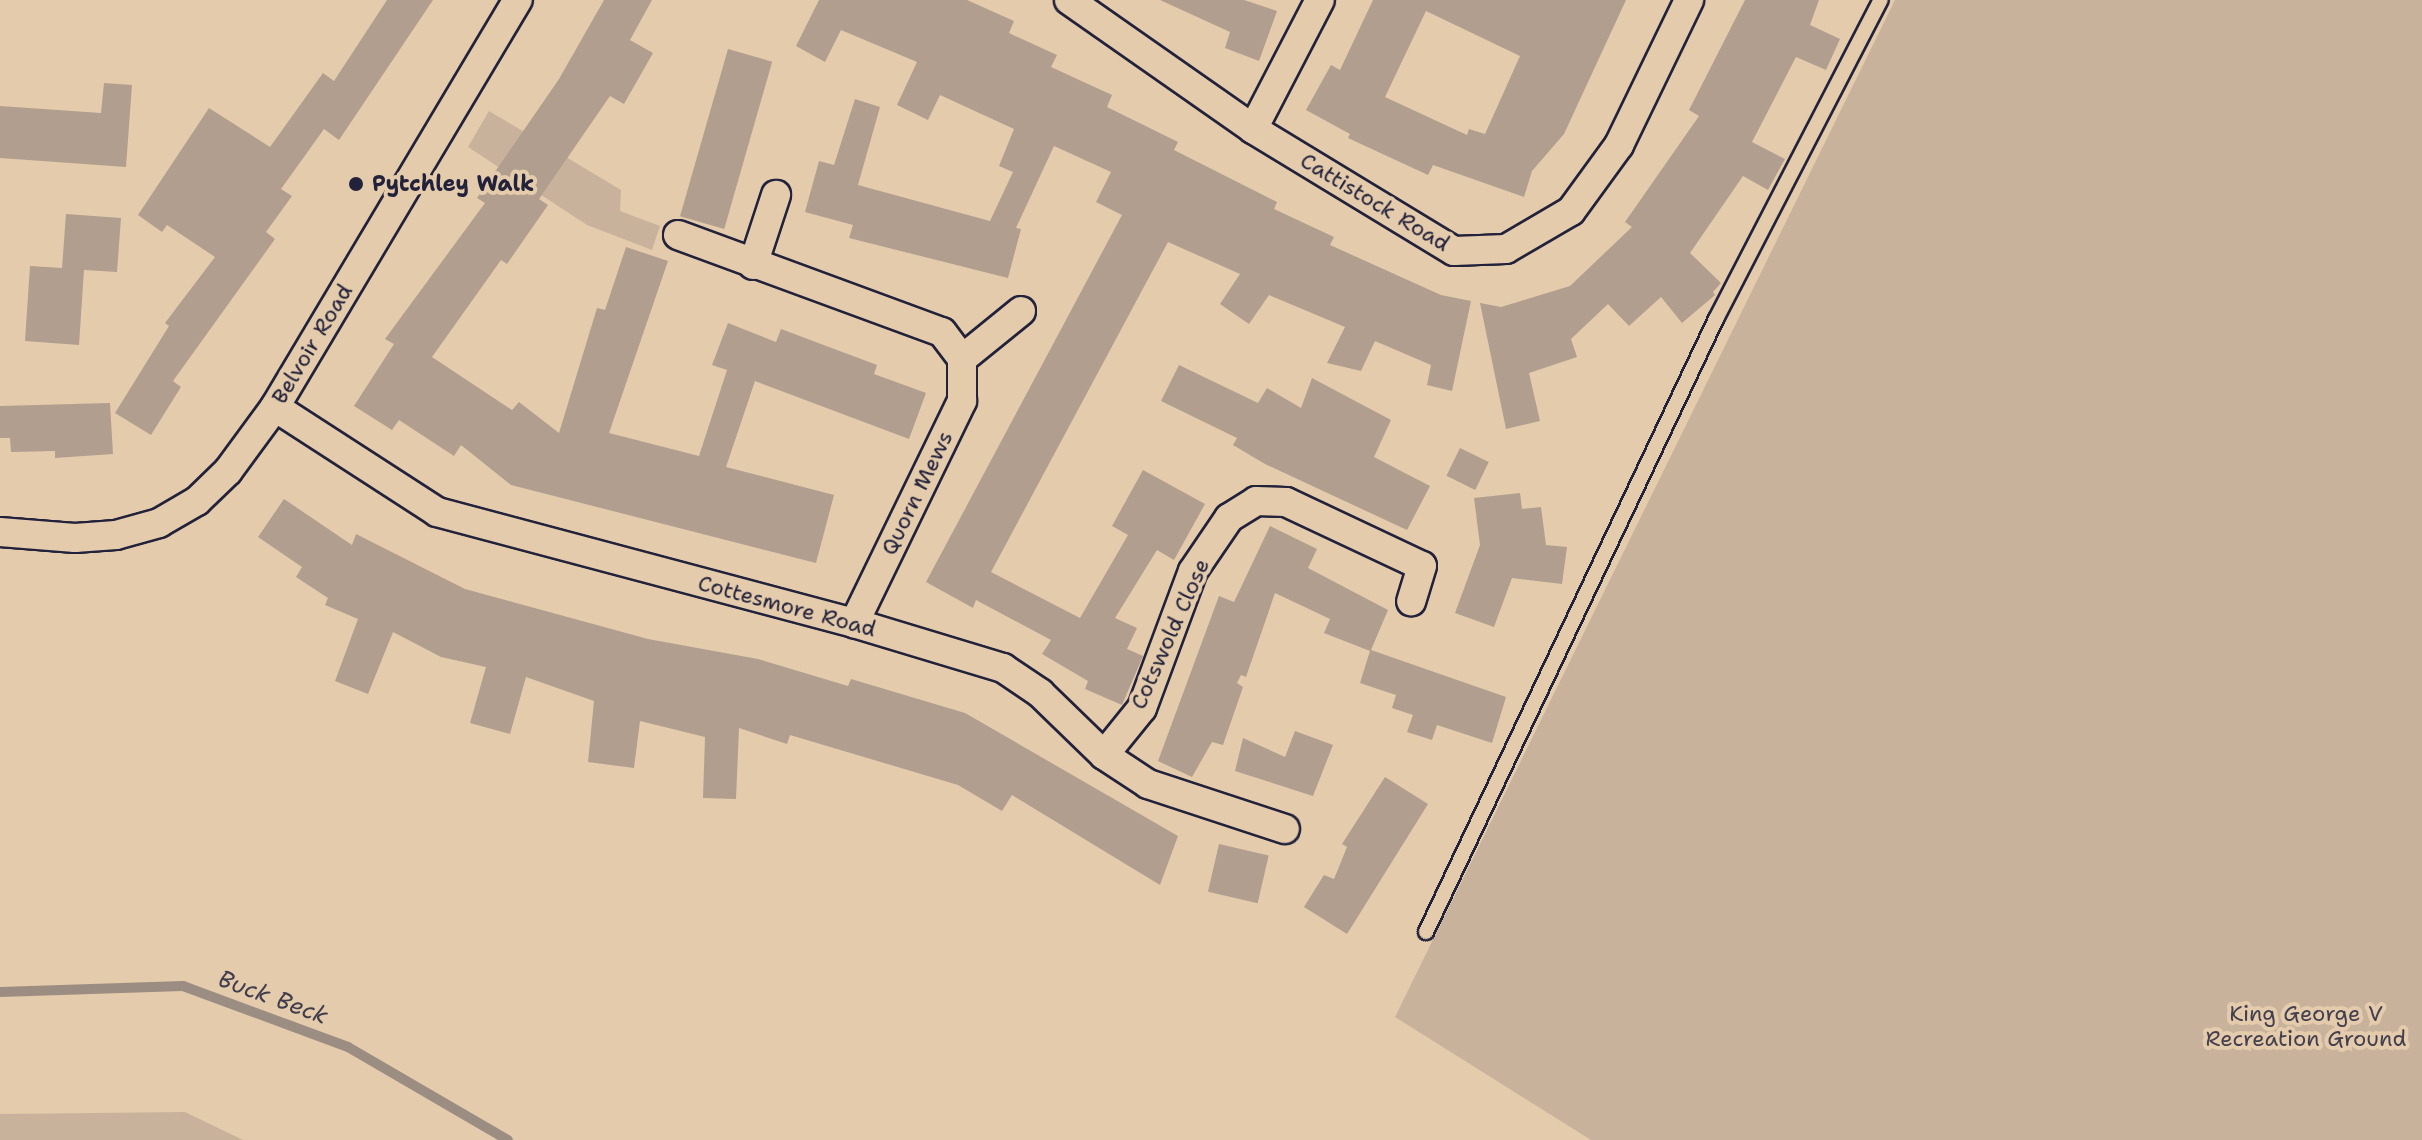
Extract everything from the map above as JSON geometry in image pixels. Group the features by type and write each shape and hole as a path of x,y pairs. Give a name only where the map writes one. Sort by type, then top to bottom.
{"street":[{"name":"Belvoir Road","path":"0,532 75,538 116,535 159,523 197,501 228,471 275,407 518,0"},
{"name":"Cattistock Road","path":"1069,0 1253,129 1454,251 1506,249 1571,211 1619,145 1689,0"},
{"path":"1253,129 1320,0"},
{"path":"753,265 776,195"},
{"path":"678,235 942,332 962,359 1021,311"},
{"name":"Quorn Mews","path":"854,623 962,401 962,359"},
{"name":"Cottesmore Road","path":"275,407 437,512 854,623 1003,668 1040,693 1104,755 1148,784 1285,829"},
{"name":"Cotswold Close","path":"1104,755 1142,708 1193,571 1229,518 1256,501 1286,502 1422,566 1411,601"}],"lane":[{"path":"1426,932 1716,319 1881,0"}],"green space":[{"name":"King George V Recreation Ground","path":"1895,0 2422,0 2422,1140 1591,1140 1395,1017"},
{"path":"489,111 621,190 620,211 660,226 652,250 587,225 468,147"},
{"path":"185,1112 243,1140 0,1140 0,1114"}],"building":[{"path":"387,0 433,0 339,140 324,129 281,189 292,196 266,232 275,239 173,381 181,387 151,435 115,413 169,326 165,323 215,257 167,225 162,232 138,215 209,108 270,147 323,73 334,81"},
{"path":"604,0 652,0 630,40 653,53 624,104 610,96 539,199 548,205 507,264 501,260 432,357 512,410 519,402 559,433 597,308 605,310 626,247 668,261 609,433 699,456 727,370 712,365 728,323 776,342 781,329 877,365 874,374 926,393 909,439 755,381 726,467 834,495 816,563 511,485 461,445 454,456 399,420 392,430 354,406 394,344 385,339 485,203 477,198 559,79"},
{"path":"819,0 967,0 1014,21 1009,33 1057,55 1051,67 1112,95 1107,107 1178,142 1174,150 1277,202 1274,209 1334,237 1330,245 1441,295 1471,301 1452,391 1427,385 1431,365 1375,341 1361,371 1327,363 1345,327 1269,295 1249,324 1220,304 1240,274 1168,242 991,572 1080,618 1128,535 1112,526 1143,470 1205,504 1174,560 1157,550 1115,618 1137,628 1127,649 1143,656 1122,705 1085,689 1088,681 1042,654 1051,640 976,600 973,608 926,582 1122,215 1096,202 1111,172 1054,146 1016,228 1021,229 1008,278 849,238 853,225 805,212 819,161 834,165 855,99 880,107 858,185 990,221 1013,172 999,166 1014,129 940,95 928,120 897,105 917,62 841,30 825,62 796,46"},
{"path":"1160,0 1244,0 1277,11 1259,61 1225,48 1230,32"},
{"path":"1373,0 1626,0 1564,134 1532,171 1524,197 1433,165 1428,175 1348,138 1350,134 1306,110 1331,65 1340,70","holes":["1426,11 1520,56 1485,134 1469,129 1467,135 1385,97"]},
{"path":"1745,0 1819,0 1810,25 1840,39 1826,70 1796,57 1752,142 1785,159 1768,190 1743,176 1690,253 1721,283 1713,292 1715,295 1682,323 1661,297 1629,326 1608,304 1571,339 1577,357 1529,373 1540,421 1506,429 1480,303 1501,307 1570,286 1632,227 1625,222 1699,116 1689,110"},
{"path":"728,49 772,62 724,229 680,216"},
{"path":"104,83 132,85 126,167 0,158 0,106 101,113"},
{"path":"66,214 121,218 117,272 84,270 79,345 25,341 30,266 62,268"},
{"path":"1179,365 1258,403 1267,388 1301,408 1312,378 1391,420 1374,457 1430,486 1407,530 1265,464 1233,445 1237,438 1161,401"},
{"path":"110,403 113,454 55,458 55,451 11,452 10,438 0,438 0,406"},
{"path":"1460,448 1489,462 1475,490 1446,476"},
{"path":"1520,493 1522,509 1541,507 1546,545 1567,547 1562,584 1512,578 1494,627 1455,613 1480,545 1474,498"},
{"path":"284,499 352,545 356,534 465,589 648,639 758,659 848,686 851,679 965,713 1178,836 1160,885 1012,795 1002,811 958,785 790,735 787,744 739,728 736,799 703,798 705,737 640,721 634,768 588,762 594,701 526,677 510,734 470,723 486,667 441,657 393,632 368,694 335,681 358,619 325,605 328,598 296,577 302,567 258,537"},
{"path":"1270,526 1317,549 1308,568 1388,610 1371,650 1506,697 1492,743 1437,725 1432,740 1407,732 1413,715 1392,708 1396,695 1360,683 1370,651 1324,633 1330,619 1275,593 1246,677 1241,675 1237,683 1243,687 1223,745 1212,742 1192,777 1158,761 1219,596 1234,602"},
{"path":"1295,731 1333,745 1313,796 1235,771 1243,738 1285,757"},
{"path":"1385,777 1428,804 1347,934 1304,907 1324,875 1334,879 1347,847 1342,844"},
{"path":"1219,844 1269,855 1258,903 1208,892"}],"waterway":[{"name":"Buck Beck","path":"0,992 183,986 348,1047 508,1140"}],"place":[{"name":"Pytchley Walk","path":"356,184"}]}
